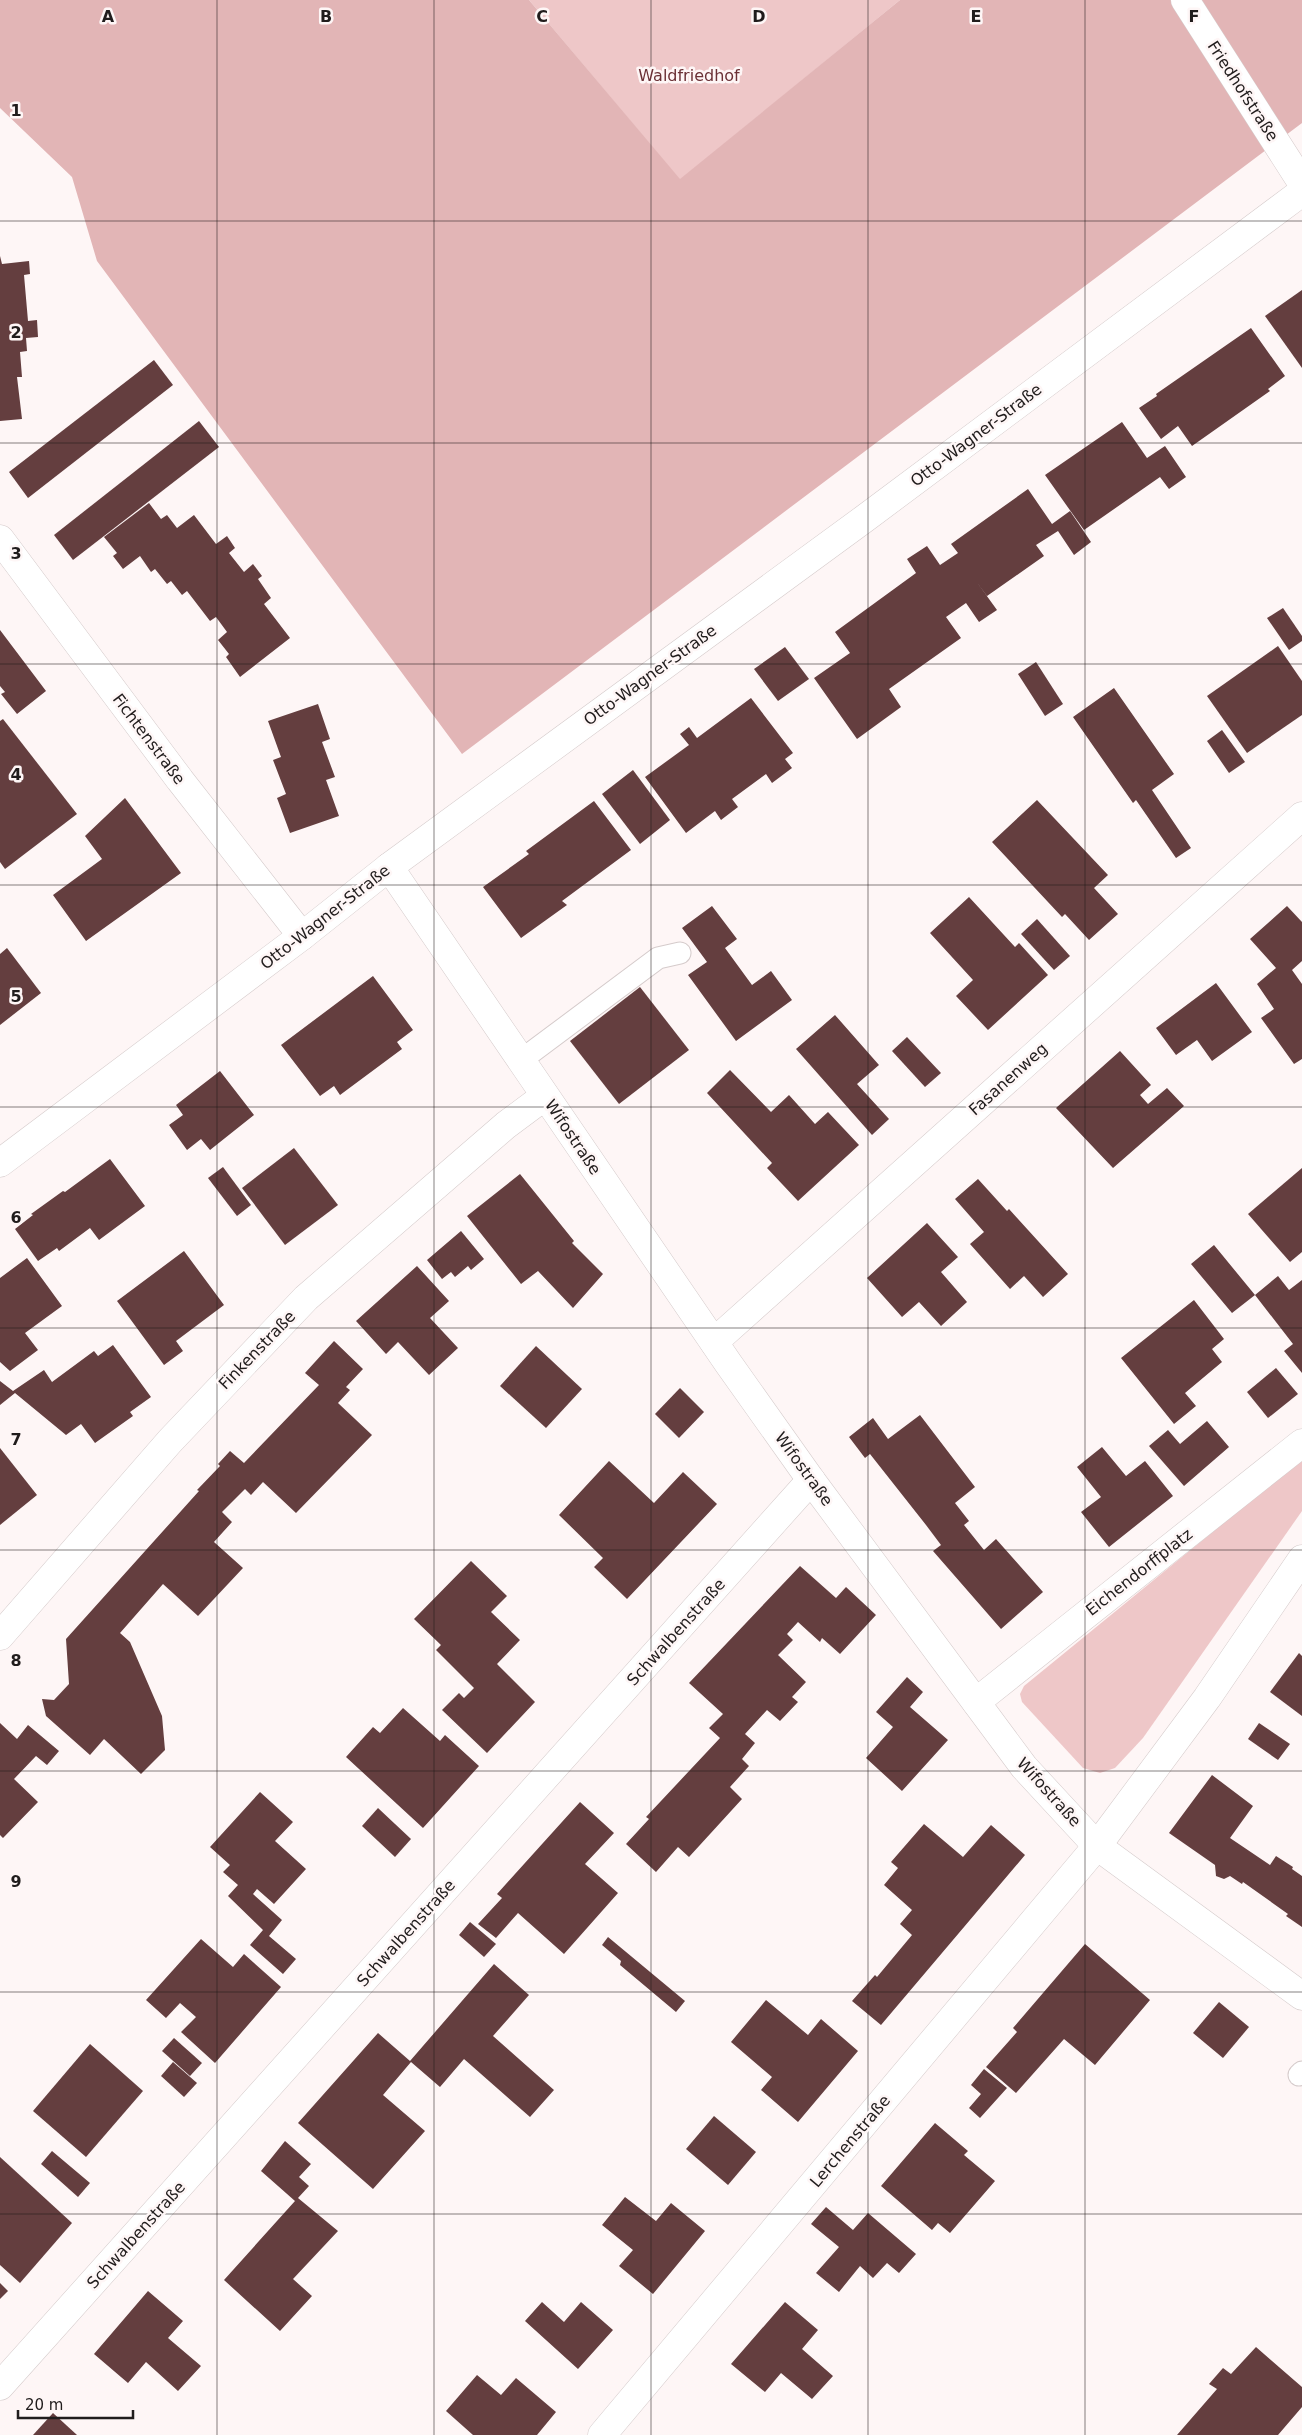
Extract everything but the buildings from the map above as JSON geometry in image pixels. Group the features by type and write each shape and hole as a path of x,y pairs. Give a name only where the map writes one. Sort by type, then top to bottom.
{"street":[{"name":"Friedhofstraße","path":"1185,0 1302,183"},
{"name":"Otto-Wagner-Straße","path":"0,1163 302,936 389,867 864,520 1302,192"},
{"name":"Fichtenstraße","path":"0,539 180,780 302,936"},
{"name":"Fasanenweg","path":"714,1342 1302,816"},
{"name":"Wifostraße","path":"389,867 520,1061 811,1480 1024,1767 1098,1846 1302,1996"},
{"name":"Finkenstraße","path":"0,1636 170,1441 306,1298 506,1125 545,1096"},
{"name":"Eichendorffplatz","path":"976,1702 1302,1443"},
{"name":"Schwalbenstraße","path":"0,2386 811,1480"},
{"path":"1098,1846 1300,1567"},
{"name":"Lerchenstraße","path":"602,2435 1098,1846"}],"lane":[{"path":"520,1061 658,958 680,953"}],"green space":[{"name":"Waldfriedhof","path":"529,0 900,0 680,180"},
{"path":"1302,1459 1302,1511 1143,1738 1115,1768 1100,1773 1083,1768 1022,1702 1020,1694 1024,1686"}],"shaded area":[{"path":"0,0 529,0 680,179 900,0 1302,0 1302,123 462,754 97,261 72,177 0,108"}]}
